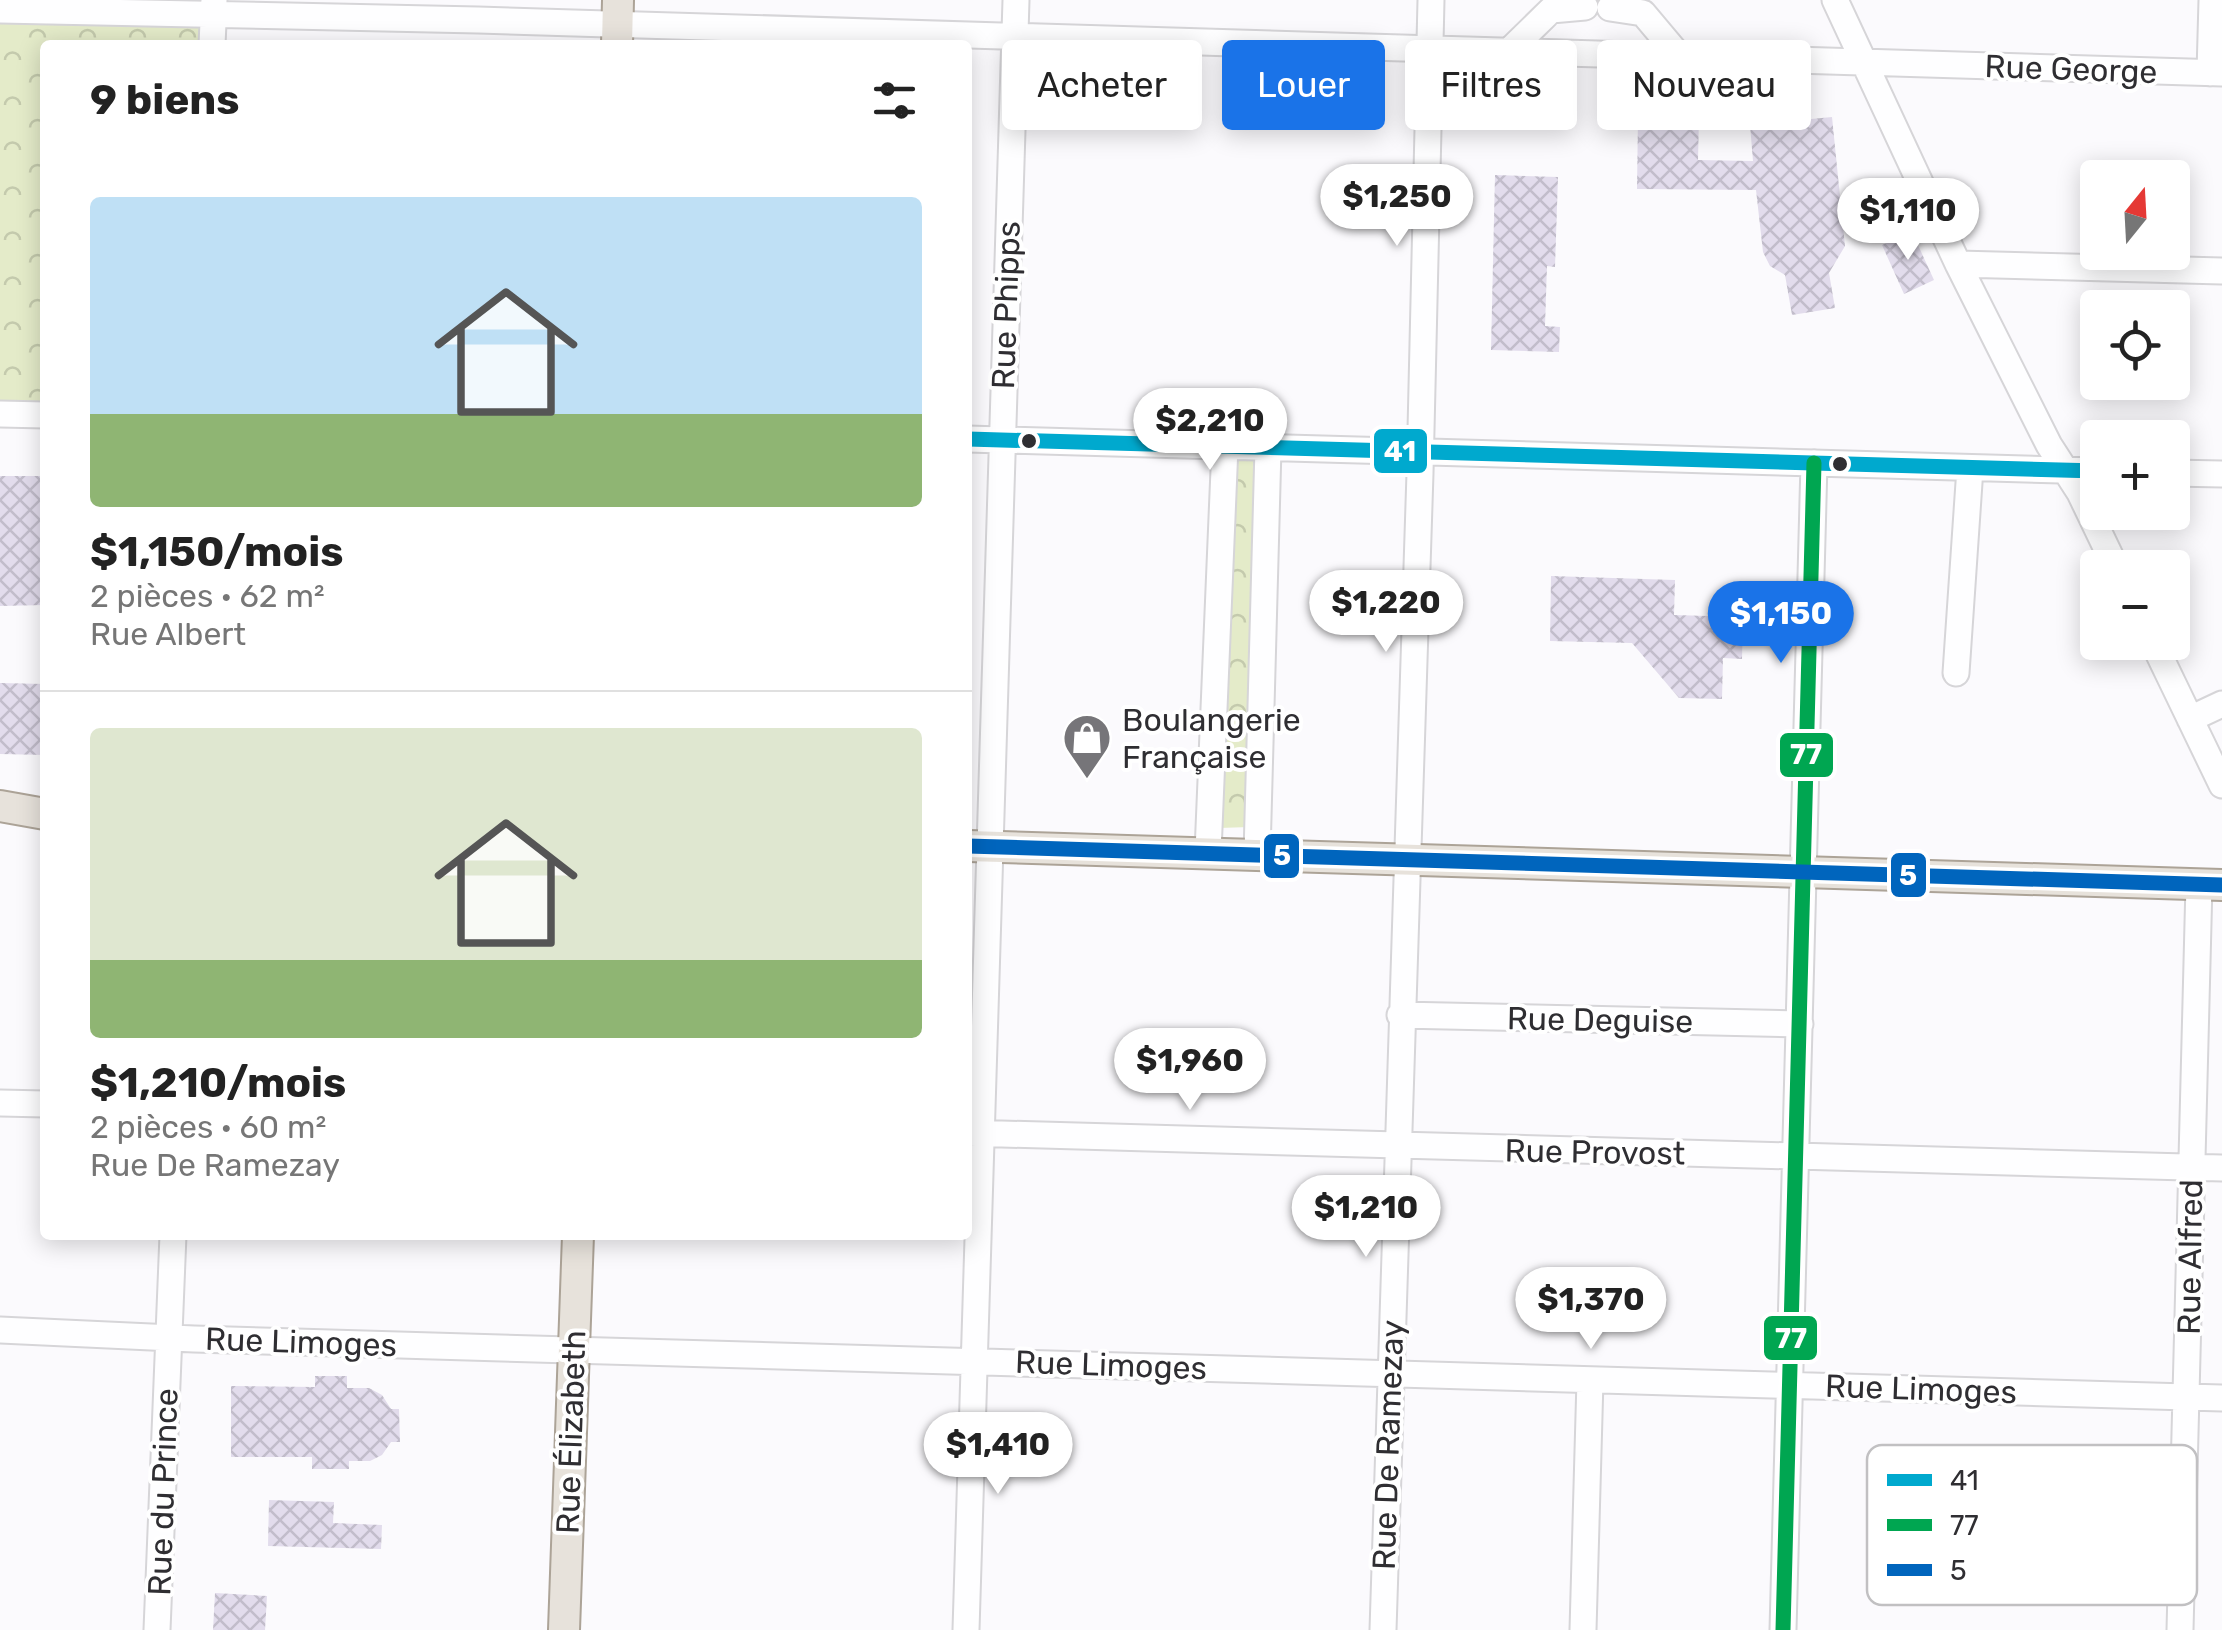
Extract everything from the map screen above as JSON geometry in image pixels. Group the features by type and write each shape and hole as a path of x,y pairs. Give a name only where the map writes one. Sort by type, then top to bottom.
{"main road":[{"path":"2,807 40,813"},
{"path":"978,846 2211,884"},
{"name":"Rue Élizabeth","path":"564,1630 578,1240"}],"street":[{"name":"Rue Phipps","path":"966,1630 976,1361 978,846 1001,440 1016,0"},
{"name":"Rue De Ramezay","path":"1430,40 1431,0"},
{"path":"1836,0 1958,264 2107,550"},
{"path":"2212,0 2216,73"},
{"path":"212,40 214,7"},
{"path":"1520,40 1550,10 1598,7 1642,12 1665,40"},
{"name":"Rue George","path":"0,10 344,9 879,39 1015,36 1405,48"},
{"name":"Rue George","path":"1811,62 2216,73"},
{"name":"Rue De Ramezay","path":"1382,1630 1428,130"},
{"path":"1958,264 2222,271"},
{"path":"0,414 40,415"},
{"path":"972,440 2080,470"},
{"path":"1208,852 1225,446"},
{"path":"1257,854 1268,448"},
{"path":"1783,1630 1814,462"},
{"path":"1956,673 1970,468"},
{"path":"2190,473 2222,474"},
{"path":"2162,660 2222,786"},
{"path":"2190,719 2222,704"},
{"name":"Rue Alfred","path":"2185,1445 2192,1168 2211,884"},
{"name":"Rue Deguise","path":"1400,1015 1800,1024"},
{"path":"0,1103 40,1104"},
{"name":"Rue Provost","path":"974,1134 2222,1168"},
{"name":"Rue du Prince","path":"157,1630 174,1240"},
{"name":"Rue Limoges","path":"0,1330 2222,1398"},
{"path":"1583,1630 1590,1380"},
{"name":"Rue Alfred","path":"2180,1630 2181,1605"}],"green space":[{"path":"0,12 213,18 212,40 40,40 40,407 0,406"},
{"path":"1218,441 1263,442 1250,827 1219,828"}],"building":[{"path":"1832,117 1845,246 1829,273 1835,308 1792,315 1785,275 1770,266 1763,252 1756,190 1637,189 1638,130 1699,130 1698,160 1753,161 1750,130 1811,130 1811,119"},
{"path":"1495,175 1558,177 1555,267 1547,266 1545,326 1560,327 1559,352 1491,350"},
{"path":"1912,232 1934,280 1904,294 1882,245"},
{"path":"0,476 40,476 40,605 0,606"},
{"path":"1551,576 1675,580 1674,615 1743,617 1742,659 1723,658 1722,699 1679,698 1632,643 1550,641"},
{"path":"0,683 40,684 40,755 0,754"},
{"path":"315,1376 347,1376 347,1388 369,1388 382,1395 391,1409 399,1409 400,1442 391,1442 382,1455 370,1461 349,1461 349,1469 312,1469 312,1457 231,1457 231,1386 315,1387"},
{"path":"269,1500 334,1502 333,1523 382,1525 381,1549 268,1546"},
{"path":"215,1593 267,1596 265,1630 213,1630"}],"transit line":[{"name":"41","path":"972,439 2080,470"},
{"name":"77","path":"1783,1630 1814,463"},
{"name":"5","path":"972,846 2222,885"}],"place":[{"name":"Boulangerie Française","path":"1087,780"}]}
